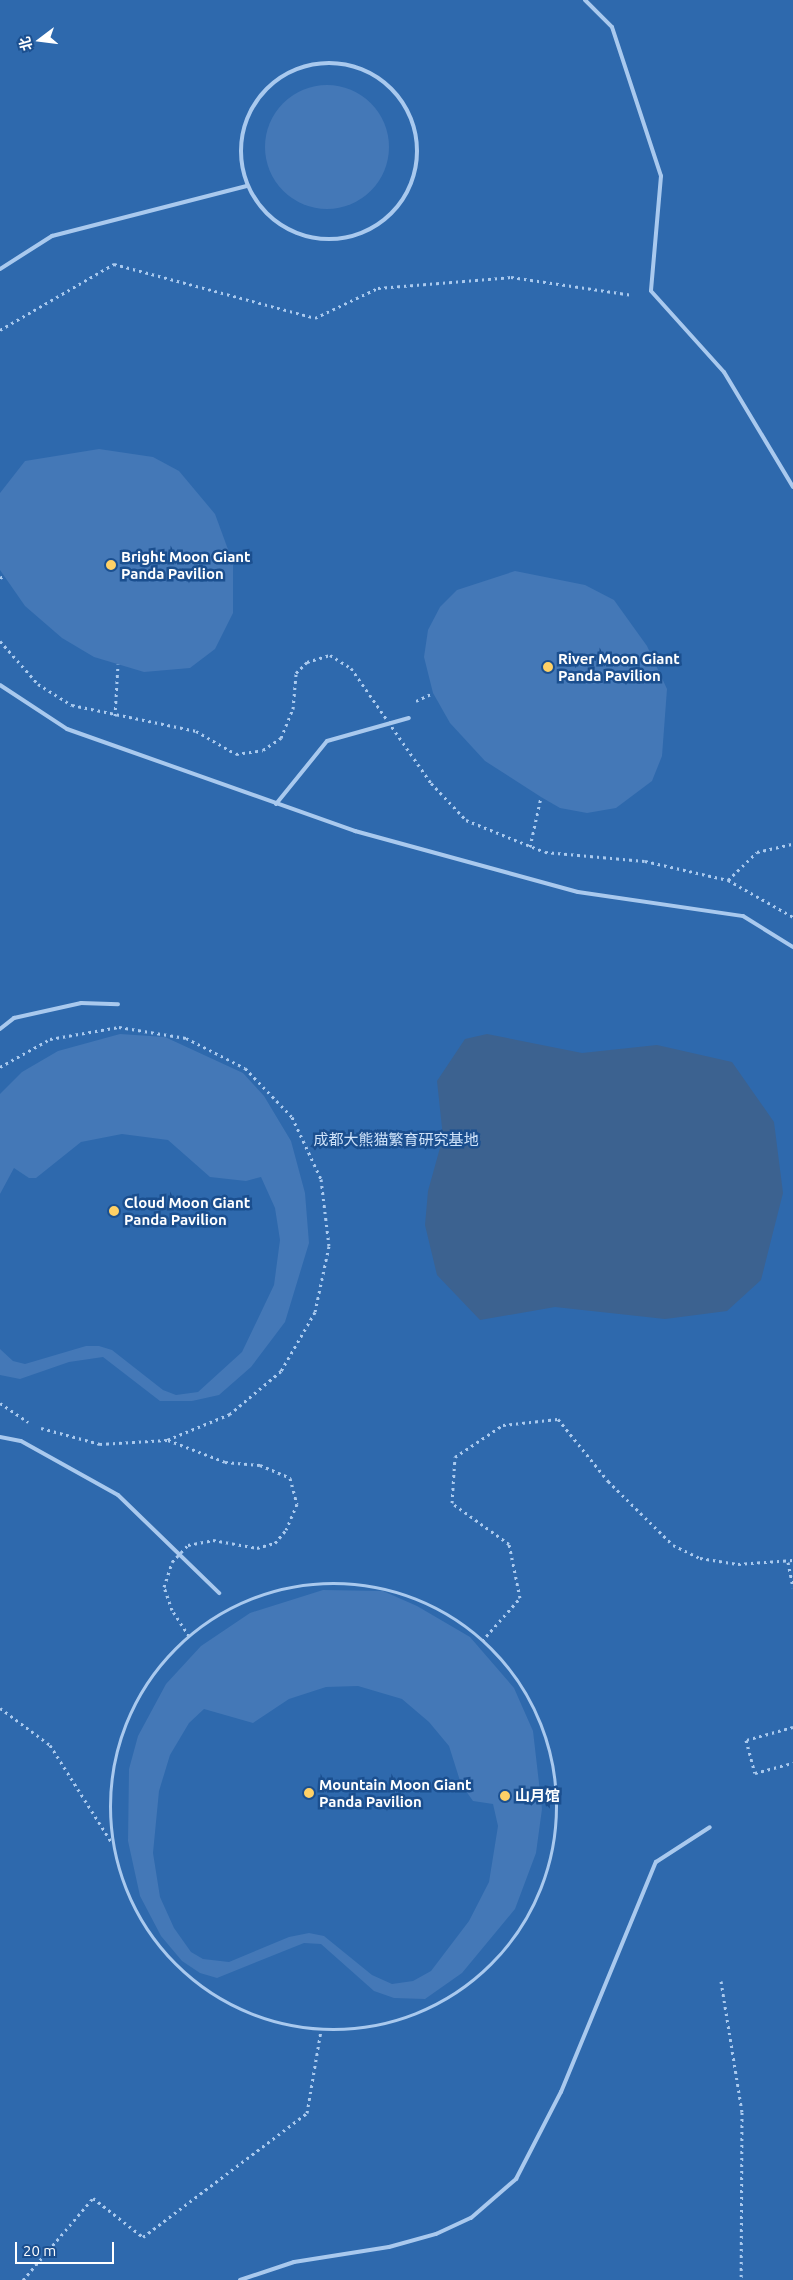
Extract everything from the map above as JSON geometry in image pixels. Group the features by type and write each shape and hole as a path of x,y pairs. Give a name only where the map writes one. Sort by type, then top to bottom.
{"lane":[{"path":"585,0 612,27 661,176 650,291 724,372 793,487"},
{"path":"334,62 363,69 387,85 406,107 416,134 416,162 409,190 393,213 370,230 343,239 324,239 288,230 264,212 247,186 240,157 243,127 256,100 277,78 304,66 334,62"},
{"path":"0,269 52,236 247,186"},
{"path":"0,685 67,729 355,831 578,892 743,916 793,948"},
{"path":"276,804 327,741 409,718"},
{"path":"0,1029 14,1018 71,1005 118,1004"},
{"path":"0,1437 21,1440 118,1495 219,1593"},
{"path":"240,2280 294,2262 389,2247 436,2234 471,2218 516,2179 561,2092 656,1862 710,1827"}],"path":[{"path":"0,330 114,264 315,318 378,288 511,277 631,296 650,291"},
{"path":"0,641 38,684 72,705 115,716 196,731 236,754 263,750 281,738 293,709 296,673 307,662 330,655 351,668 431,783 466,820 545,852 646,861 728,880 793,917"},
{"path":"115,716 118,664"},
{"path":"530,847 541,797"},
{"path":"728,880 757,852 793,844"},
{"path":"0,1067 50,1039 119,1027 186,1038 245,1068 292,1118 321,1179 329,1246 315,1312 286,1362 230,1414 167,1440 100,1444 35,1427 0,1403"},
{"path":"482,1641 520,1598 508,1544 452,1503 455,1457 503,1425 558,1419 608,1481 673,1545 700,1558 738,1564 788,1562 793,1560"},
{"path":"167,1440 225,1462 260,1465 290,1478 297,1504 286,1530 275,1543 257,1548 213,1540 188,1545 172,1562 164,1587 172,1610 189,1636"},
{"path":"788,1562 793,1588"},
{"path":"0,1708 50,1746 113,1843 140,1922 189,1979 254,2018 320,2030 402,2021 468,1987 520,1932 551,1863 557,1788 538,1716 498,1654 482,1641 441,1609 372,1584 300,1583 230,1605 172,1649 130,1709 110,1779 113,1843"},
{"path":"793,1728 746,1740 755,1773 793,1763"},
{"path":"721,1981 742,2112 741,2280"},
{"path":"23,2280 93,2198 143,2237 307,2113 320,2030"}],"green space":[{"name":"成都大熊猫繁育研究基地","path":"0,0 793,0 793,2280 0,2280"}],"shaded area":[{"path":"487,1034 582,1053 657,1045 732,1062 774,1122 783,1193 761,1280 727,1311 665,1319 555,1307 480,1320 437,1275 425,1225 428,1191 443,1137 437,1081 465,1039"}],"building":[{"path":"327,85 351,90 371,103 384,123 389,147 384,171 371,191 351,204 327,209 303,204 283,191 270,171 265,147 270,123 283,103 303,90"},
{"path":"99,449 153,457 179,471 215,514 233,563 233,613 215,649 190,668 144,672 94,657 62,638 25,606 0,570 0,493 25,461"},
{"path":"515,571 585,585 614,600 647,646 667,689 662,756 652,781 616,808 587,813 560,808 541,797 485,761 450,723 433,693 424,657 428,630 440,607 457,590"},
{"path":"120,1034 165,1037 243,1073 264,1096 291,1141 305,1193 309,1243 285,1322 251,1367 219,1395 192,1401 160,1401 103,1357 69,1362 20,1379 0,1375 0,1349 13,1361 25,1364 86,1346 99,1346 112,1350 163,1390 176,1395 198,1392 242,1352 274,1285 280,1240 275,1208 261,1177 246,1181 210,1177 168,1140 122,1134 81,1142 36,1178 29,1178 14,1168 0,1194 0,1094 22,1072 58,1051"},
{"name":"山月馆","path":"323,1590 383,1591 417,1606 470,1637 514,1688 533,1731 542,1809 536,1853 515,1909 462,1973 425,1999 394,1998 374,1991 321,1944 304,1943 217,1978 200,1973 182,1961 161,1936 140,1896 128,1841 129,1769 138,1736 166,1684 201,1646 250,1613","holes":["358,1686 402,1699 429,1722 449,1746 461,1784 473,1801 493,1804 498,1826 489,1882 469,1921 431,1971 413,1981 392,1984 372,1975 324,1936 309,1933 289,1937 229,1962 203,1959 191,1952 174,1928 160,1897 153,1853 159,1791 170,1755 189,1723 204,1709 253,1723 289,1699 326,1687"]}],"place":[{"name":"Bright Moon Giant Panda Pavilion","path":"111,565"},
{"name":"River Moon Giant Panda Pavilion","path":"548,667"},
{"name":"Cloud Moon Giant Panda Pavilion","path":"114,1211"},
{"name":"Mountain Moon Giant Panda Pavilion","path":"309,1793"},
{"name":"山月馆","path":"505,1796"}]}
